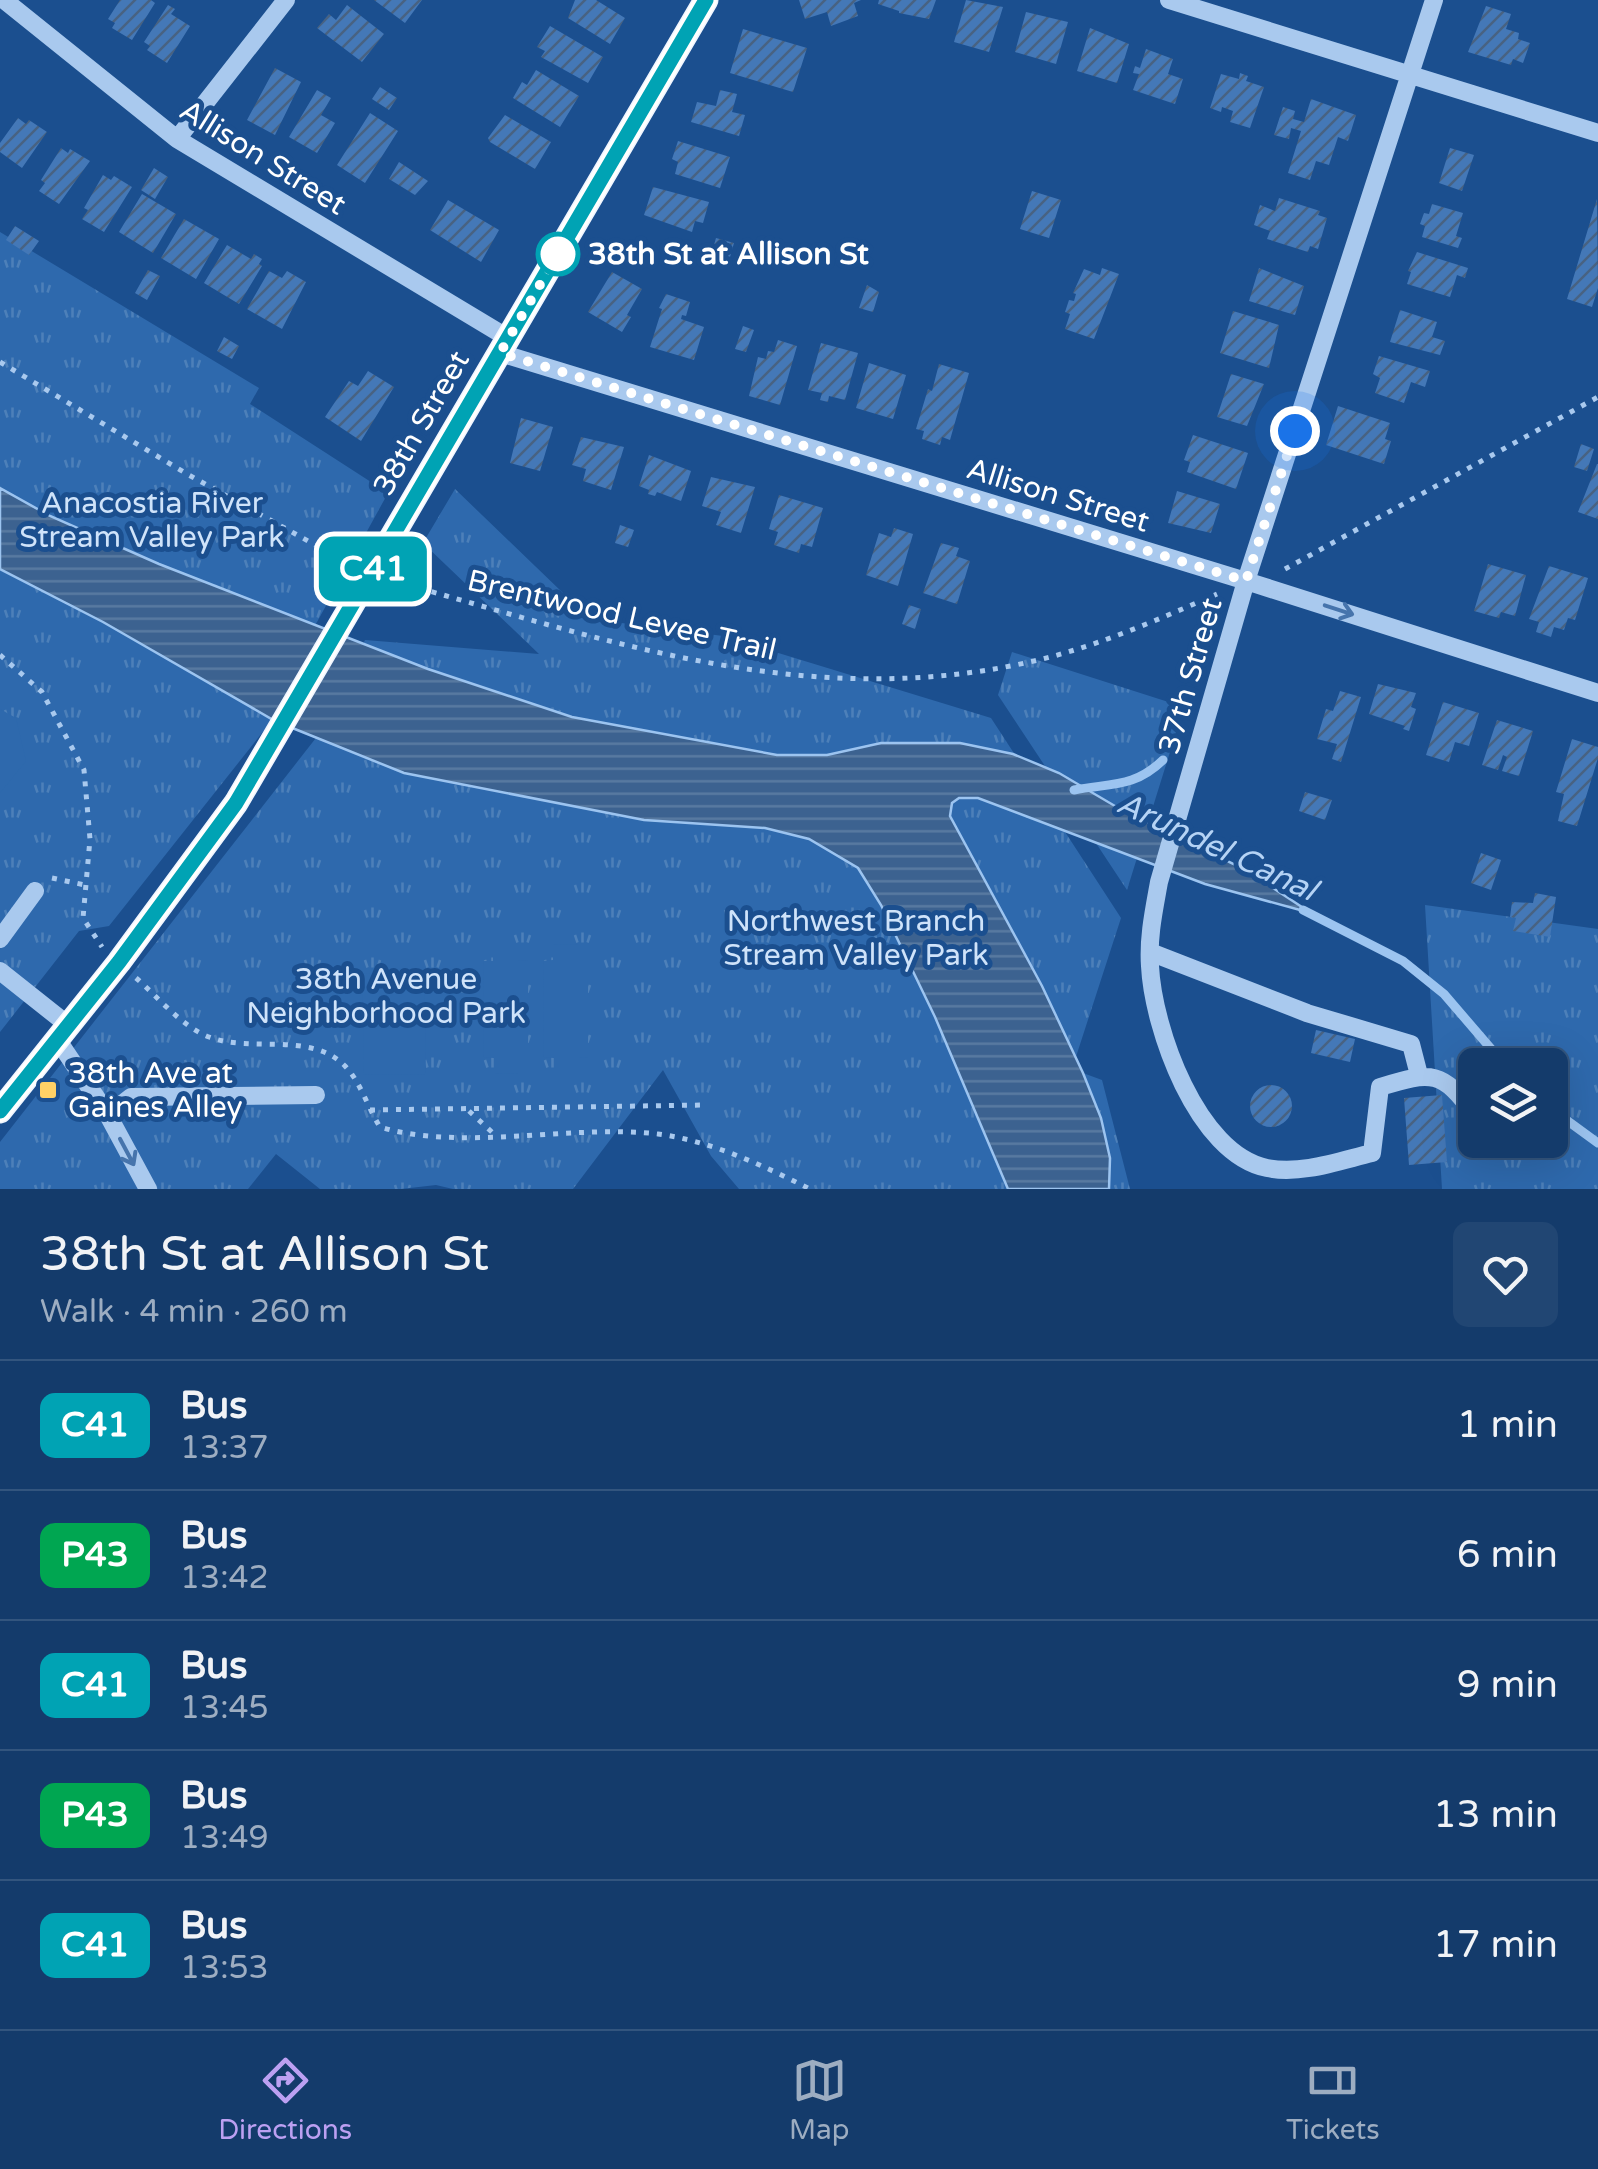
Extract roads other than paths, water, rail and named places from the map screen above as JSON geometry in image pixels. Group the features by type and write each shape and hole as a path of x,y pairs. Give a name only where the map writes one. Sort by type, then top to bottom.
{"main road":[{"name":"38th Street","path":"0,1111 119,962 236,803 706,0"}],"street":[{"name":"Allison Street","path":"4,0 177,139 504,346 1598,693"},
{"path":"177,139 286,0"},
{"path":"1169,0 1598,133"},
{"name":"37th Street","path":"1418,1075 1380,1087 1372,1152 1294,1170 1270,1169 1236,1155 1202,1118 1165,1037 1155,1002 1150,931 1159,882 1246,581 1434,0"},
{"path":"0,939 34,891"},
{"path":"1150,952 1308,1013 1411,1044 1418,1075 1452,1085 1458,1093"},
{"path":"0,971 63,1032 148,1189"},
{"path":"108,1115 131,1097 316,1096"}],"waterway":[{"path":"1074,790 1132,780 1163,760"},
{"name":"Arundel Canal","path":"1303,910 1403,961 1444,994 1490,1048"},
{"name":"Arundel Canal","path":"1568,1121 1598,1143"}],"place":[{"name":"38th St at Allison St","path":"558,254"},
{"name":"38th Ave at Gaines Alley","path":"48,1090"}],"park label":[{"name":"Anacostia River Stream Valley Park","path":"152,520"},
{"name":"Northwest Branch Stream Valley Park","path":"856,938"},
{"name":"38th Avenue Neighborhood Park","path":"386,996"}]}
